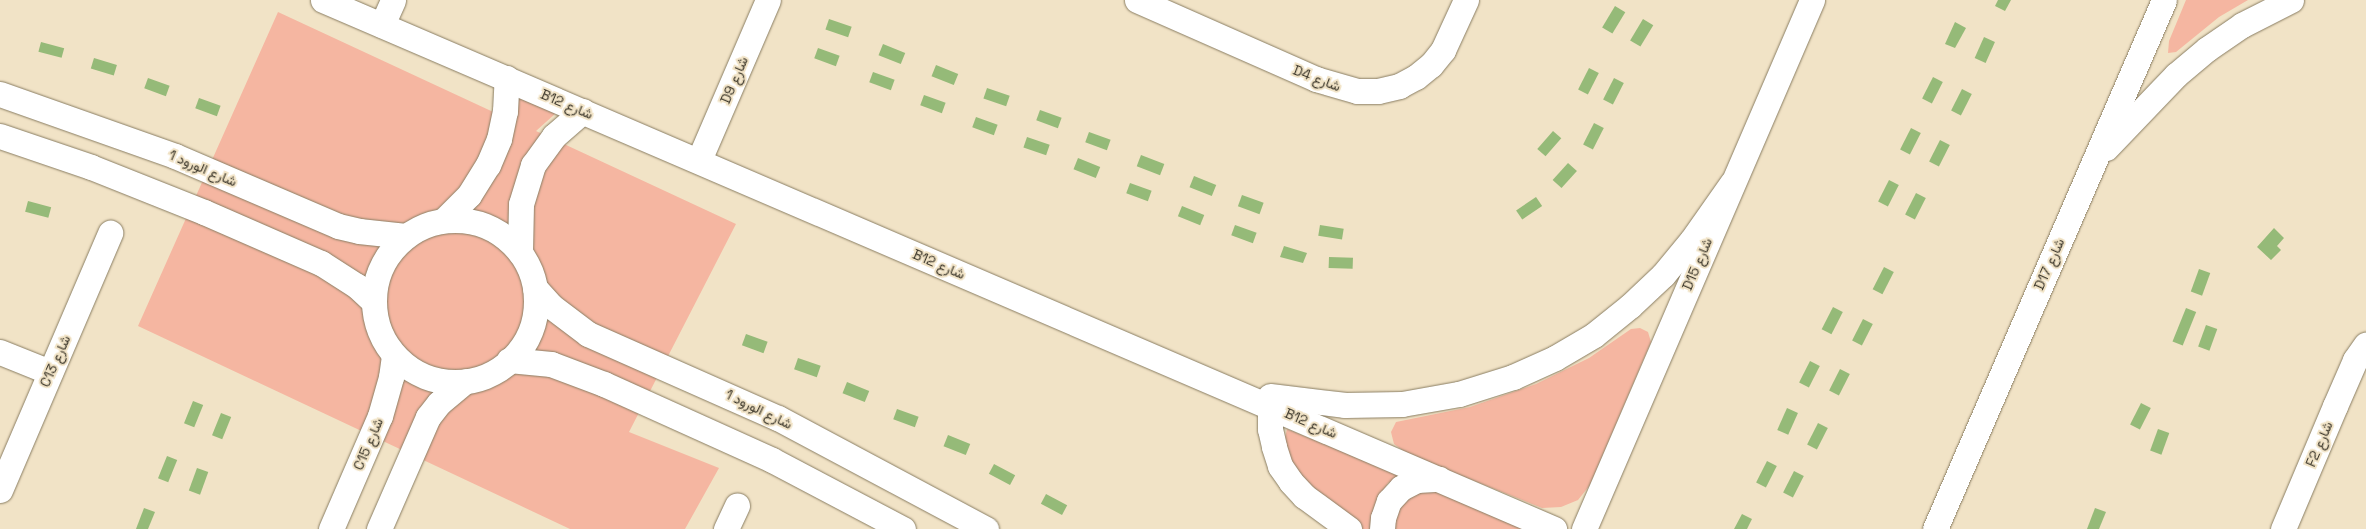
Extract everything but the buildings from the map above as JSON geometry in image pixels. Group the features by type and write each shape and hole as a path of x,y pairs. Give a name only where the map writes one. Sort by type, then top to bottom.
{"street":[{"name":"B12 شارع","path":"323,0 1554,529"},
{"path":"382,25 393,0"},
{"name":"D9 شارع","path":"699,160 768,0"},
{"name":"D4 شارع","path":"1136,0 1316,79 1357,91 1378,91 1399,86 1416,77 1431,65 1443,50 1466,0"},
{"name":"D15 شارع","path":"1584,529 1812,0"},
{"name":"D17 شارع","path":"1935,529 2164,0"},
{"path":"2095,158 2176,75 2208,49 2242,25 2291,0"},
{"path":"444,220 469,195 488,166 499,139 505,111 507,78"},
{"name":"شارع الورود 1","path":"0,94 175,156 338,226 359,231 406,236"},
{"path":"520,252 521,204 533,165 554,136 583,111"},
{"path":"0,136 91,167 196,208 321,263 357,286 373,301"},
{"path":"1227,387 1288,400 1345,405 1402,404 1459,394 1513,377 1555,358 1586,339 1630,306 1663,275 1692,240 1732,183"},
{"name":"شارع الورود 1","path":"536,288 535,315 526,340 510,360 481,378 452,382 426,377 403,364 394,355 382,339 375,321 373,301 377,276 388,254 406,236 424,225 444,220 466,220 487,226 505,237 520,252 527,263 536,288 551,306 588,334 778,418 986,529"},
{"name":"C13 شارع","path":"0,490 110,233"},
{"name":"F2 شارع","path":"2283,529 2361,352 2366,326"},
{"path":"0,352 50,372"},
{"name":"C15 شارع","path":"332,529 380,416 391,377 394,355"},
{"path":"510,360 551,364 604,384 772,460 903,529"},
{"path":"379,529 428,417 439,403 465,381"},
{"path":"1270,406 1270,429 1280,466 1304,496 1349,529"},
{"path":"1382,529 1383,518 1389,501 1401,488 1417,480 1439,479"},
{"path":"726,529 737,505"}],"shaded area":[{"path":"1998,0 2011,0 2005,11 1995,6"},
{"path":"2186,0 2248,0 2219,17 2176,52 2168,53 2169,41"},
{"path":"1615,6 1625,12 1612,34 1602,27"},
{"path":"278,12 515,122 516,97 556,113 536,131 736,224 629,432 719,468 685,529 570,529 138,326"},
{"path":"829,19 852,27 848,37 825,29"},
{"path":"1643,19 1653,25 1640,47 1630,40"},
{"path":"1955,22 1966,28 1955,48 1945,44"},
{"path":"1984,37 1995,42 1986,63 1975,58"},
{"path":"41,42 64,48 62,58 38,52"},
{"path":"883,44 905,53 901,64 879,55"},
{"path":"818,48 840,56 836,66 814,58"},
{"path":"94,58 117,65 114,76 91,69"},
{"path":"936,65 958,74 954,85 932,76"},
{"path":"1589,68 1599,73 1588,94 1578,89"},
{"path":"873,72 895,80 891,90 869,82"},
{"path":"1933,77 1943,82 1932,103 1922,98"},
{"path":"148,78 170,86 166,96 144,88"},
{"path":"1614,78 1624,83 1613,104 1603,99"},
{"path":"987,88 1010,96 1006,106 983,98"},
{"path":"1962,89 1972,94 1961,115 1951,110"},
{"path":"924,95 946,103 942,113 920,105"},
{"path":"199,98 221,106 217,116 195,108"},
{"path":"1040,110 1062,118 1058,128 1036,120"},
{"path":"976,117 998,125 994,135 972,127"},
{"path":"1594,123 1604,128 1593,149 1583,144"},
{"path":"1911,128 1921,133 1910,154 1900,149"},
{"path":"1553,131 1561,138 1546,156 1537,149"},
{"path":"1089,132 1111,140 1107,150 1085,142"},
{"path":"1027,137 1050,145 1046,155 1023,147"},
{"path":"1940,140 1950,145 1939,166 1929,161"},
{"path":"1141,155 1164,164 1160,175 1137,166"},
{"path":"1078,158 1100,167 1096,178 1074,169"},
{"path":"1568,163 1577,171 1562,188 1553,180"},
{"path":"1194,176 1216,185 1212,196 1190,187"},
{"path":"1889,180 1899,185 1888,206 1878,201"},
{"path":"1130,183 1152,191 1148,201 1126,193"},
{"path":"1916,193 1926,198 1915,219 1905,214"},
{"path":"1242,195 1264,203 1260,214 1238,206"},
{"path":"1536,197 1542,206 1522,220 1516,210"},
{"path":"28,201 51,207 48,218 25,212"},
{"path":"1182,206 1204,215 1200,225 1178,216"},
{"path":"1235,225 1257,233 1253,243 1231,235"},
{"path":"1320,225 1344,229 1342,240 1318,236"},
{"path":"2274,228 2284,238 2277,246 2281,250 2271,260 2257,247"},
{"path":"1284,246 1307,253 1303,263 1280,257"},
{"path":"1329,257 1353,258 1353,269 1329,268"},
{"path":"1884,267 1894,272 1882,294 1873,289"},
{"path":"2199,269 2210,273 2202,296 2191,292"},
{"path":"1833,307 1843,312 1831,334 1822,329"},
{"path":"2186,308 2196,312 2183,345 2173,341"},
{"path":"1863,319 1873,324 1862,345 1852,340"},
{"path":"2206,325 2217,329 2209,351 2198,347"},
{"path":"1640,328 1648,332 1651,342 1590,485 1578,500 1561,507 1542,508 1409,455 1394,444 1391,432 1396,422 1470,407 1536,384 1589,358 1631,329"},
{"path":"746,334 768,342 764,353 742,345"},
{"path":"798,358 821,366 817,377 794,369"},
{"path":"1810,361 1820,366 1809,387 1799,382"},
{"path":"1840,369 1850,374 1839,395 1829,390"},
{"path":"847,382 869,391 865,402 843,393"},
{"path":"193,401 203,405 194,427 184,423"},
{"path":"2141,403 2151,408 2140,429 2130,424"},
{"path":"1787,408 1798,413 1788,435 1777,430"},
{"path":"897,409 919,417 915,427 893,419"},
{"path":"221,413 231,417 222,439 212,435"},
{"path":"1818,423 1828,428 1817,449 1807,444"},
{"path":"1287,429 1402,476 1388,483 1380,496 1372,529 1359,529 1293,473 1283,446"},
{"path":"2158,429 2169,433 2161,455 2150,451"},
{"path":"948,435 970,444 966,455 944,446"},
{"path":"167,456 177,460 168,482 158,478"},
{"path":"1767,461 1777,466 1766,487 1756,482"},
{"path":"994,464 1015,475 1010,485 989,474"},
{"path":"197,468 208,472 200,495 189,491"},
{"path":"1794,471 1804,476 1793,497 1783,492"},
{"path":"1418,490 1433,490 1523,529 1392,529 1399,505"},
{"path":"1046,494 1067,505 1062,515 1041,504"},
{"path":"144,508 155,512 148,529 136,529"},
{"path":"2095,508 2106,512 2099,529 2087,529"},
{"path":"1742,514 1752,519 1747,529 1734,529"}]}
